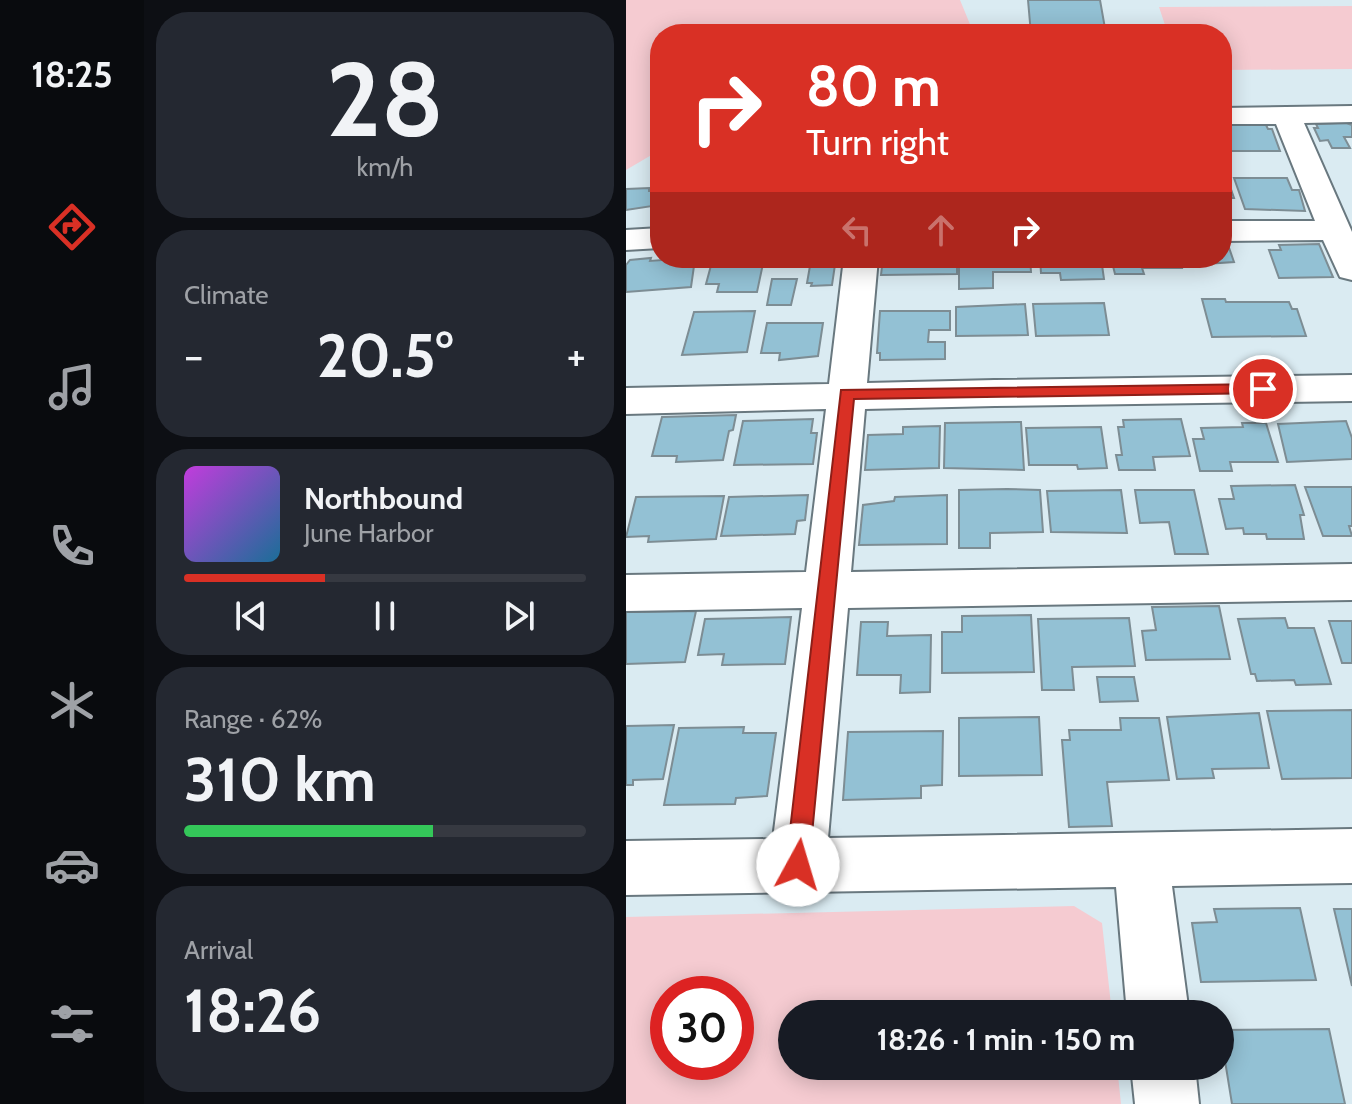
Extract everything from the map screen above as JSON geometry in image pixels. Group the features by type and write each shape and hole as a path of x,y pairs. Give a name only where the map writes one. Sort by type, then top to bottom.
{"street":[{"path":"1232,116 1352,114"},
{"path":"1286,115 1352,270"},
{"path":"1232,231 1335,230"},
{"path":"626,240 650,239"},
{"path":"798,865 860,268"},
{"path":"626,401 847,394 1352,388"},
{"path":"626,593 1352,582"},
{"path":"626,868 1352,856"},
{"path":"1141,859 1156,1000"},
{"path":"1164,1080 1167,1104"}],"shaded area":[{"path":"626,0 960,0 970,24 650,24 650,156 626,170"},
{"path":"1352,6 1352,69 1232,70 1232,24 1165,24 1159,7"},
{"path":"1074,906 1102,923 1110,1000 778,1000 778,1080 1118,1080 1121,1104 626,1104 626,917"}],"building":[{"path":"1028,0 1100,0 1104,24 1030,24"},
{"path":"1232,123 1265,123 1268,129 1272,129 1280,151 1232,151"},
{"path":"1316,124 1352,125 1352,137 1344,137 1350,148 1332,148 1328,140 1320,141 1314,128 1318,128"},
{"path":"1234,178 1287,178 1292,190 1299,190 1305,211 1245,209"},
{"path":"649,188 650,206 626,210 626,189"},
{"path":"1319,244 1333,277 1279,278 1269,250 1281,250 1279,245"},
{"path":"650,258 650,268 694,268 691,287 626,292 626,265 630,260"},
{"path":"710,268 762,268 757,292 717,292 719,284 706,284"},
{"path":"810,268 835,268 832,285 811,286 812,283 807,283"},
{"path":"882,268 957,268 957,274 881,275"},
{"path":"959,268 1031,268 1031,272 993,272 993,288 959,289"},
{"path":"1041,268 1102,268 1104,279 1061,280 1060,273 1041,273"},
{"path":"1114,268 1142,268 1144,274 1115,274"},
{"path":"772,279 797,279 791,305 767,305"},
{"path":"1202,299 1289,302 1292,309 1297,309 1306,336 1212,337"},
{"path":"1104,303 1109,335 1036,336 1033,304"},
{"path":"1025,304 1028,335 956,336 956,307"},
{"path":"755,311 747,352 682,355 694,312"},
{"path":"880,311 950,311 950,330 929,330 928,342 945,342 945,359 880,360 880,353 877,353"},
{"path":"767,323 823,323 818,356 779,360 780,353 761,353"},
{"path":"736,415 723,460 676,462 677,456 652,456 662,417"},
{"path":"813,419 811,433 817,433 813,464 734,465 743,421"},
{"path":"1181,419 1190,456 1153,457 1155,470 1119,470 1116,455 1122,455 1118,427 1124,427 1123,420"},
{"path":"1346,421 1352,438 1352,459 1287,462 1278,424"},
{"path":"1021,422 1024,470 944,468 945,423"},
{"path":"1242,423 1266,423 1278,462 1230,462 1232,471 1200,471 1193,439 1204,439 1201,428 1243,427"},
{"path":"940,426 939,468 865,470 868,435 903,434 903,427"},
{"path":"1101,427 1107,468 1029,465 1026,428"},
{"path":"1295,485 1304,515 1300,515 1304,539 1267,539 1266,534 1244,534 1243,528 1226,529 1219,499 1234,499 1231,486"},
{"path":"1305,487 1352,487 1352,526 1349,526 1352,536 1323,536"},
{"path":"959,490 1040,490 1043,532 990,533 990,548 959,548"},
{"path":"1121,490 1127,533 1051,532 1047,491"},
{"path":"1135,490 1194,490 1208,554 1175,554 1169,522 1140,523"},
{"path":"808,495 805,520 797,521 795,534 721,536 729,497"},
{"path":"947,495 947,544 859,545 863,505 894,501 895,497"},
{"path":"724,496 716,539 648,542 649,536 626,537 636,497"},
{"path":"1219,606 1230,659 1146,660 1142,631 1156,630 1152,607"},
{"path":"696,611 685,662 626,664 626,612"},
{"path":"1031,615 1034,672 942,673 942,632 962,632 962,616"},
{"path":"791,617 785,664 722,665 724,654 698,655 705,619"},
{"path":"1129,618 1135,666 1072,667 1074,690 1042,690 1038,619"},
{"path":"1285,618 1288,628 1314,628 1331,684 1296,685 1294,680 1257,681 1255,674 1251,674 1238,619"},
{"path":"1329,621 1352,621 1352,663 1342,663"},
{"path":"861,622 888,622 887,636 931,635 930,692 900,693 901,675 857,675"},
{"path":"1097,677 1134,677 1138,701 1100,702"},
{"path":"1352,710 1352,778 1282,779 1267,711"},
{"path":"1259,713 1269,768 1212,769 1214,778 1177,779 1167,717"},
{"path":"1039,717 1042,775 959,776 959,718"},
{"path":"1120,718 1159,718 1169,780 1107,782 1112,826 1069,827 1062,740 1070,740 1069,730 1121,730"},
{"path":"674,725 663,779 633,780 633,785 626,785 626,726"},
{"path":"744,727 743,733 776,733 767,796 736,798 735,804 664,805 679,728"},
{"path":"943,731 942,785 921,786 921,798 843,800 848,732"},
{"path":"1300,908 1316,980 1201,982 1192,923 1217,922 1214,909"},
{"path":"1334,909 1352,909 1352,986"},
{"path":"1329,1029 1345,1104 1232,1104 1228,1080 1234,1080 1234,1030"}],"route":[{"path":"798,865 847,394 1263,389"}]}
